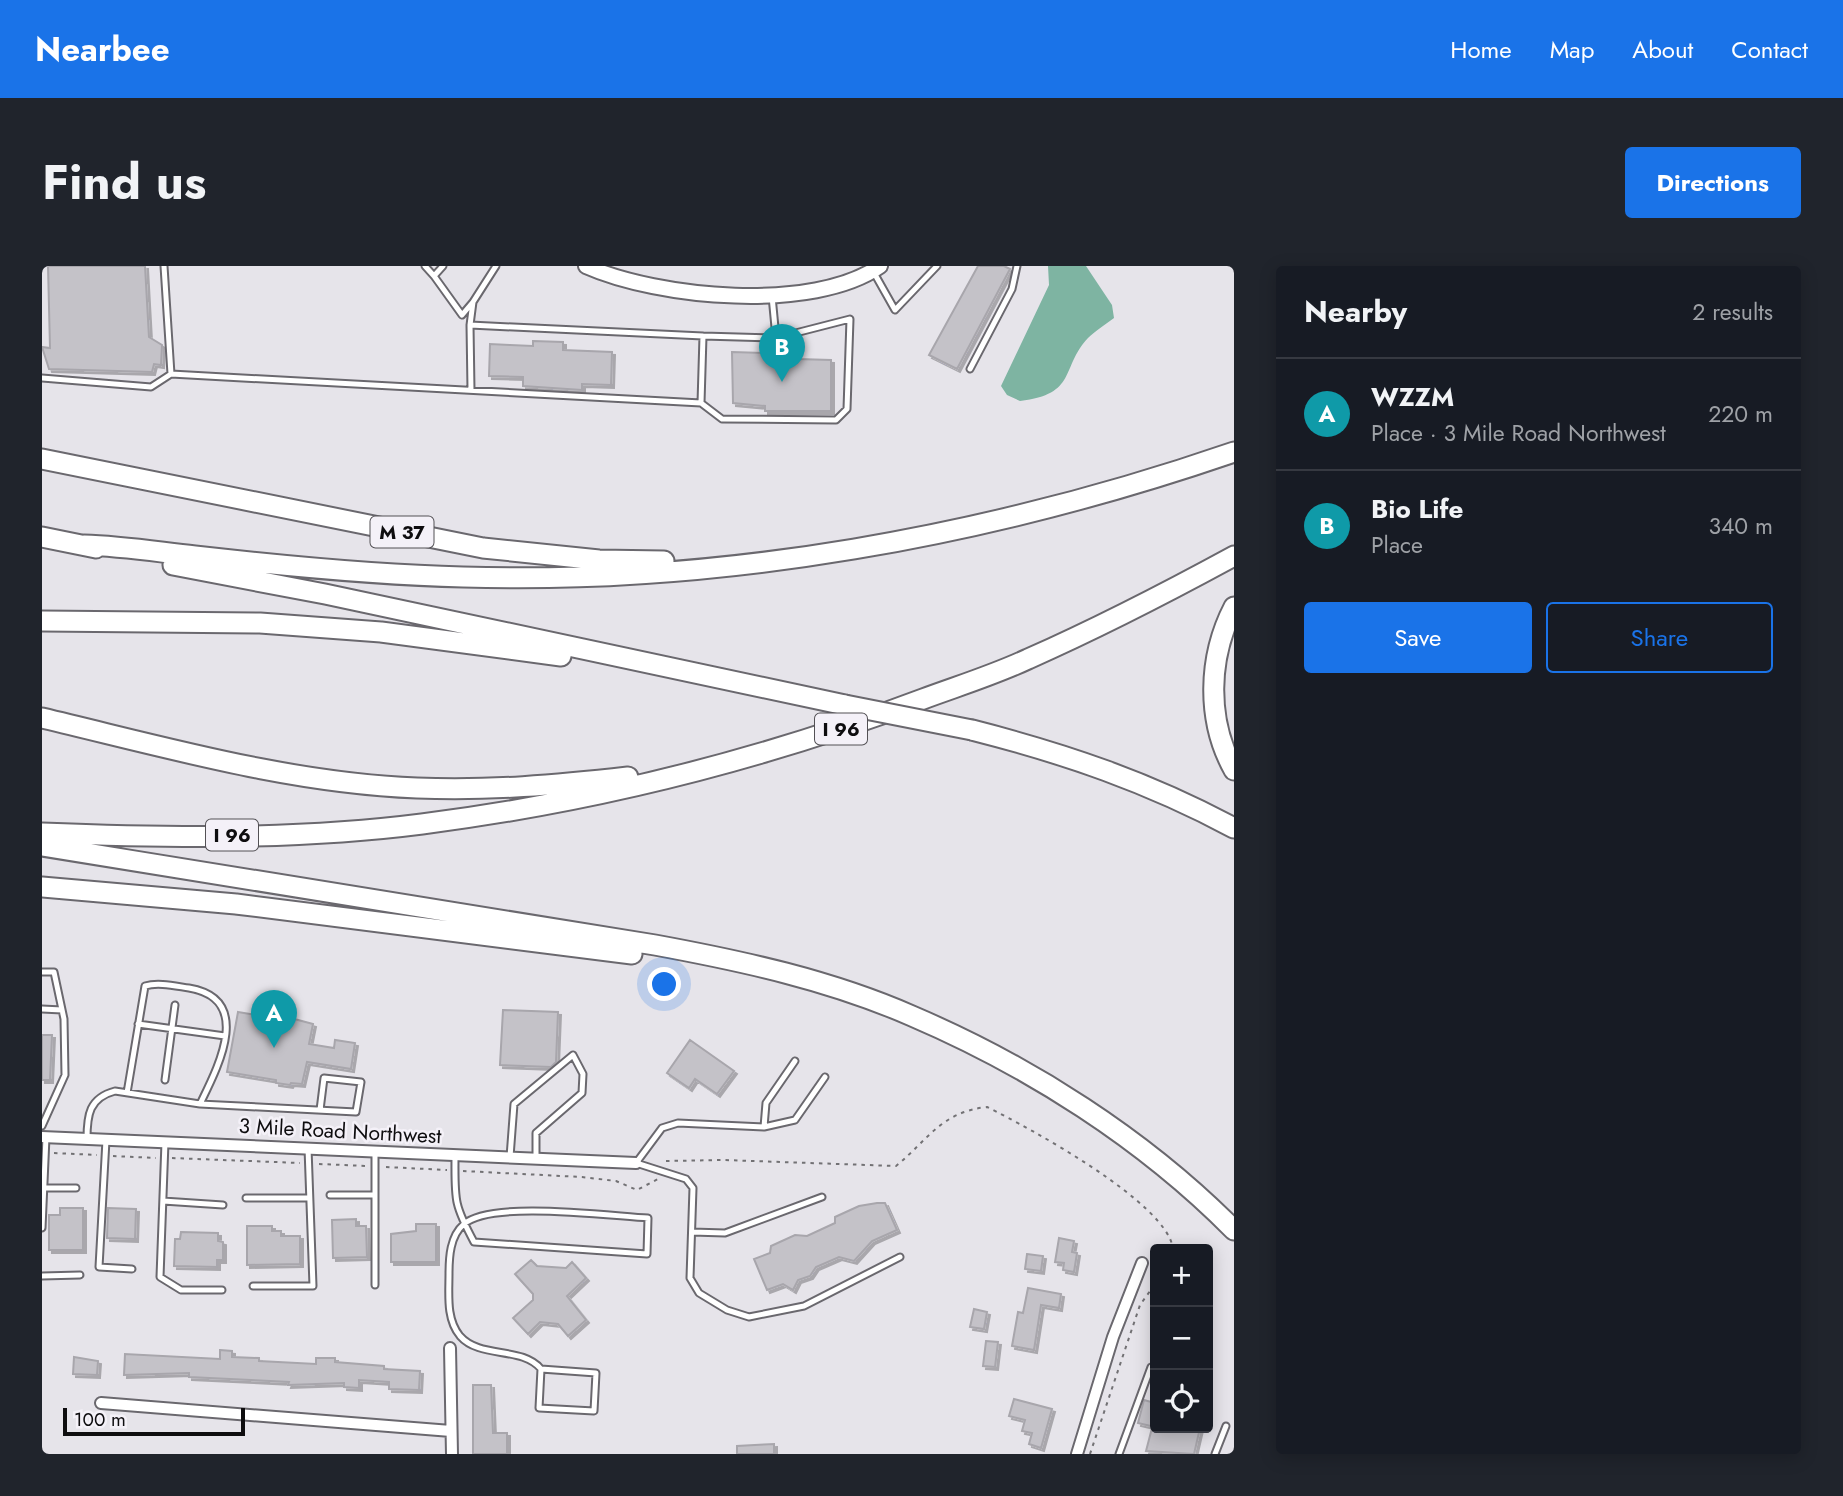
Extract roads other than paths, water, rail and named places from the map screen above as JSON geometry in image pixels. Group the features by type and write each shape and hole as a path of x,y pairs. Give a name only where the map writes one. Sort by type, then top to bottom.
{"highway":[{"path":"84,545 127,546 315,568 466,577 634,575 903,541 1088,499 1234,452"},
{"name":"M 37","path":"42,459 352,523 539,556 599,560 766,560"},
{"path":"42,537 972,730 1092,763 1172,796 1234,828"},
{"name":"I 96","path":"42,833 215,836 398,827 616,791 733,764 856,724 1025,661 1147,603 1234,556"},
{"path":"1234,607 1221,639 1214,696 1220,734 1234,770"},
{"path":"42,621 260,623 393,633 579,659 621,659"},
{"path":"42,718 235,764 301,776 416,788 546,786 733,764"},
{"path":"42,846 745,962 825,984 911,1015 1020,1069 1102,1121 1173,1175 1234,1230"},
{"path":"42,887 236,904 664,958 745,962"}],"street":[{"path":"586,266 655,285 716,294 772,296 817,292 877,268"},
{"name":"3 Mile Road Northwest","path":"43,1133 106,1140 636,1163"},
{"path":"1078,1454 1113,1337 1142,1263"},
{"path":"450,1348 452,1454"},
{"path":"101,1403 451,1431"}],"lane":[{"path":"164,266 171,374"},
{"path":"425,266 462,315 496,266"},
{"path":"434,276 443,266"},
{"path":"877,268 895,310 937,266"},
{"path":"970,369 1012,289 1017,266"},
{"path":"772,296 776,338"},
{"path":"471,390 470,325 473,302"},
{"path":"42,378 151,387 171,374 701,403 722,419 836,420 847,409 850,319 776,338 470,325"},
{"path":"701,403 702,336"},
{"path":"42,972 54,972 62,1010 65,1075 43,1133 42,1228"},
{"path":"127,1093 145,986 152,984 188,988 204,991 221,1005 225,1012 225,1036 216,1072 200,1104"},
{"path":"165,1080 175,1004"},
{"path":"42,1009 62,1010"},
{"path":"138,1024 225,1036"},
{"path":"510,1157 514,1104 573,1055 583,1074 582,1093 536,1133 536,1158"},
{"path":"764,1128 766,1103 795,1061"},
{"path":"825,1077 795,1120 764,1128 678,1123 662,1128 636,1163 686,1179 693,1188 690,1278 693,1285 707,1300 749,1317 804,1306 900,1257"},
{"path":"87,1139 88,1114 97,1100 115,1091 200,1104 356,1112 361,1082 324,1078 320,1110"},
{"path":"106,1140 99,1267 132,1269"},
{"path":"165,1142 160,1277 181,1290 222,1290"},
{"path":"253,1286 313,1286 308,1148"},
{"path":"375,1152 375,1285"},
{"path":"455,1155 455,1201 464,1224 474,1242 647,1254 648,1218 494,1212 464,1224 455,1236 449,1264 449,1308 455,1329 463,1339 502,1353 533,1359 541,1369 539,1408 594,1411 596,1373 541,1369"},
{"path":"43,1188 76,1188"},
{"path":"330,1195 375,1195"},
{"path":"692,1232 725,1233 822,1197"},
{"path":"246,1198 309,1198"},
{"path":"163,1201 223,1205"},
{"path":"42,1276 80,1275"},
{"path":"1119,1454 1150,1370"},
{"path":"1215,1454 1226,1426"}],"place":[{"name":"Bio Life","path":"782,382"},
{"name":"WZZM","path":"274,1048"}]}
